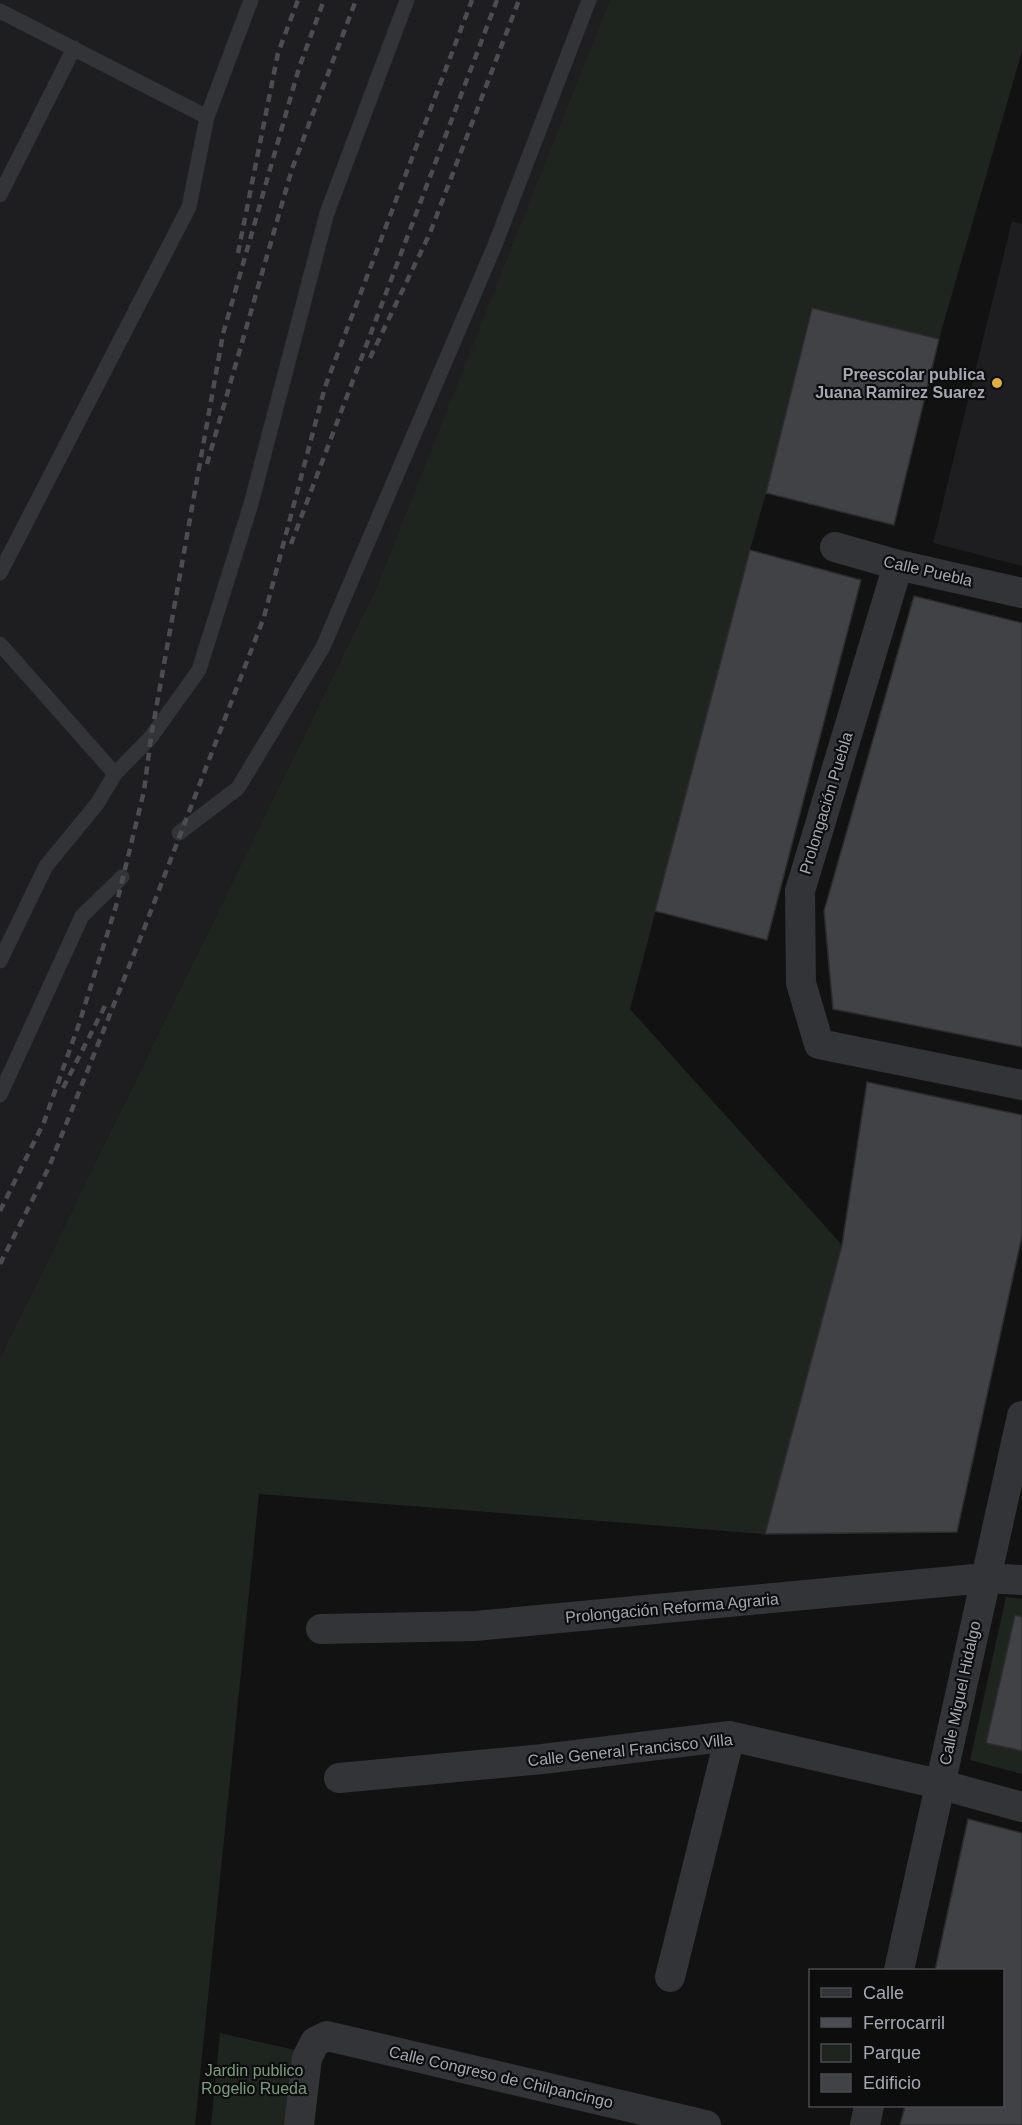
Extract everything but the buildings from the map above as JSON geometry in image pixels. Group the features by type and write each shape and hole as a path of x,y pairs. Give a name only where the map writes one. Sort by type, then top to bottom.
{"street":[{"name":"Calle Puebla","path":"835,547 898,565 1022,593"},
{"name":"Prolongación Puebla","path":"898,565 800,891 801,983 819,1044 1022,1084"},
{"name":"Calle Miguel Hidalgo","path":"898,1969 1022,1416"},
{"name":"Prolongación Reforma Agraria","path":"321,1629 476,1626 985,1578 1022,1580"},
{"name":"Calle General Francisco Villa","path":"339,1778 543,1759 730,1736 939,1784 1022,1807"},
{"path":"670,1977 730,1736"},
{"name":"Calle Congreso de Chilpancingo","path":"299,2125 307,2058 315,2042 327,2036 705,2125"},
{"path":"865,2125 869,2107"}],"lane":[{"path":"0,573 189,207 207,117 251,0"},
{"path":"0,961 46,866 97,804 115,774 151,737 199,670 251,504 327,213 407,0"},
{"path":"179,834 238,788 322,647 495,245 590,0"},
{"path":"0,10 207,117"},
{"path":"0,195 74,48"},
{"path":"0,644 115,774"},
{"path":"0,1095 82,916 122,877"}],"shaded area":[{"path":"0,0 618,0 378,584 0,1358"},
{"name":"Preescolar publica Juana Ramirez Suarez","path":"1012,221 1022,224 1022,566 933,543"}],"green space":[{"path":"610,0 1022,0 1022,51 939,339 811,308 766,493 630,1009 842,1245 765,1534 259,1494 195,2125 0,2125 0,1358 378,584"},
{"path":"1006,1597 1022,1599 1022,1774 970,1760"},
{"name":"Jardin publico Rogelio Rueda","path":"220,2033 295,2050 287,2125 211,2125"}],"railway":[{"path":"238,253 278,53 298,0"},
{"path":"0,1211 44,1122 79,1024 116,906 144,791 151,737 223,334 299,68 324,0"},
{"path":"207,464 292,169 356,0"},
{"path":"0,1264 49,1167 264,617 325,387 472,0"},
{"path":"291,544 497,0"},
{"path":"370,358 430,233 519,0"},
{"path":"63,1088 105,1006"}],"place":[{"name":"Preescolar publica Juana Ramirez Suarez","path":"997,383"}]}
